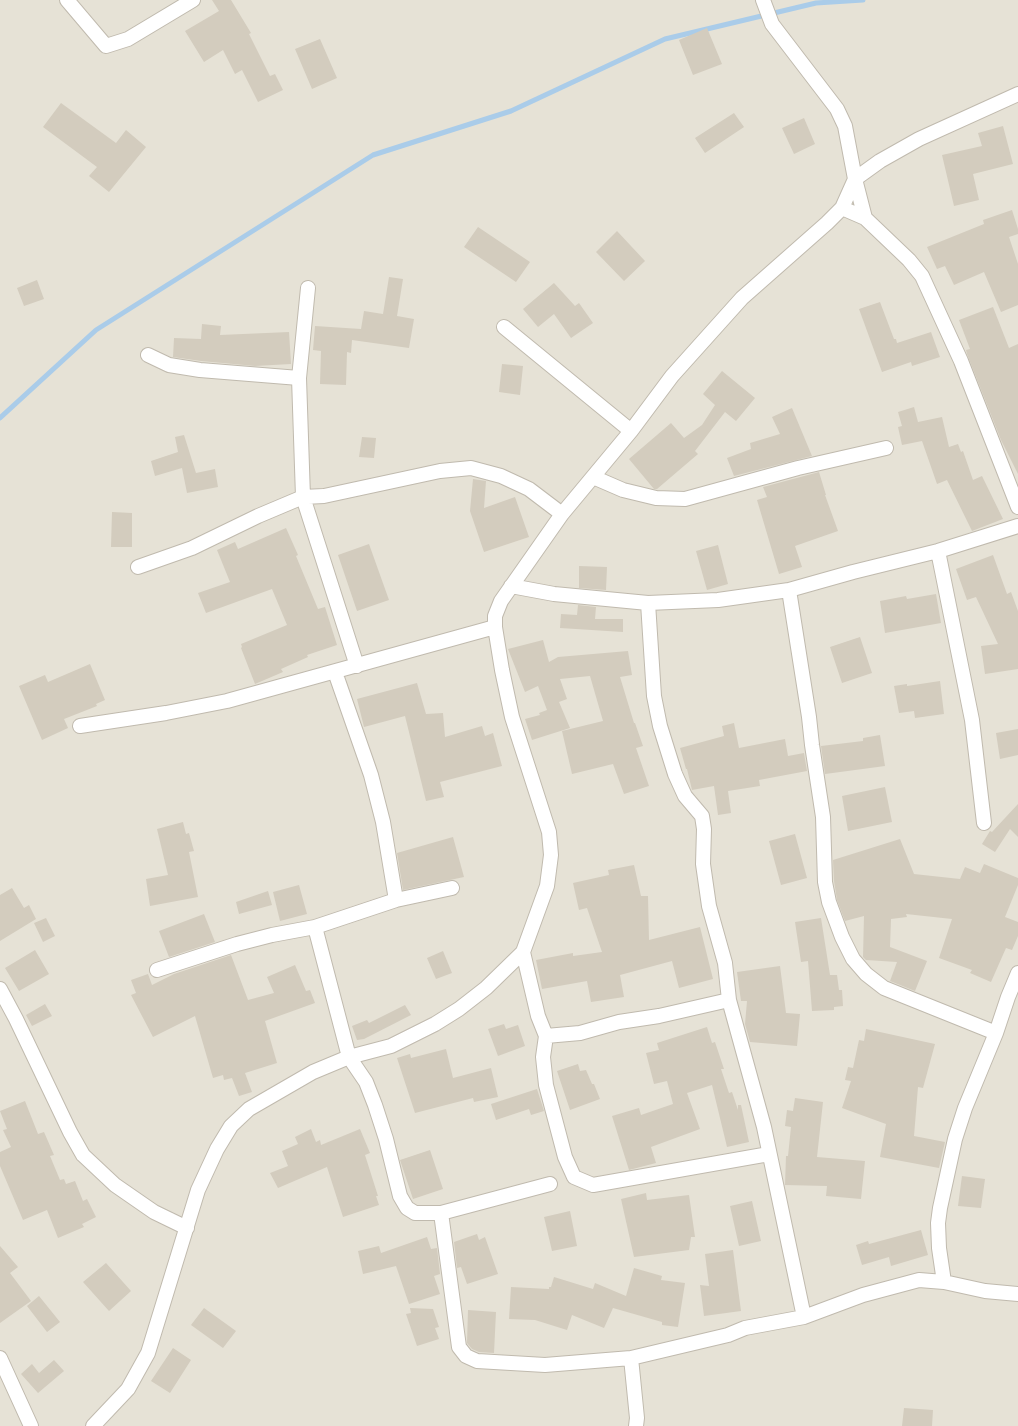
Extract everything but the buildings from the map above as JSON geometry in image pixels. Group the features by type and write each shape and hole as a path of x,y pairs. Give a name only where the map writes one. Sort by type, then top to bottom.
{"street":[{"path":"67,0 106,46 128,39 193,0"},
{"path":"762,0 776,30 837,109 844,126 865,218"},
{"path":"93,1426 128,1389 148,1353 198,1190 217,1149 231,1126 248,1109 313,1072 349,1057 391,1046 435,1024 486,988 523,952 547,886 551,855 548,832 512,717 495,627 501,601 511,586 562,514 631,432 672,376 742,298 842,208 855,179 880,161 919,138 1018,94"},
{"path":"842,208 865,218 909,260 922,276 961,361 1018,507"},
{"path":"308,288 299,378 303,497 357,666"},
{"path":"504,327 631,432"},
{"path":"148,355 169,365 299,378"},
{"path":"593,477 623,490 656,498 685,499 798,468 886,448"},
{"path":"138,567 192,548 258,516 303,497 324,496 440,472 471,468 501,476 530,489 562,514"},
{"path":"511,586 554,594 648,603 718,600 789,590 938,551 1018,526"},
{"path":"938,551 972,720 984,823"},
{"path":"789,590 823,817 825,882 829,902 842,937 853,959 866,974 884,988 996,1033"},
{"path":"648,603 654,696 660,726 675,774 685,796 702,816 704,829 703,864 709,906 725,963 729,1000 764,1127 804,1317"},
{"path":"80,726 166,713 227,701 495,627"},
{"path":"335,672 371,774 383,822 396,900"},
{"path":"156,970 237,944 315,927 396,900 452,888"},
{"path":"315,927 349,1057 366,1082 375,1105 386,1139 400,1196 407,1208 414,1213 440,1213 550,1184"},
{"path":"523,952 538,1016 546,1036 543,1057 546,1085 565,1157 574,1177 592,1185 769,1154"},
{"path":"944,1282 939,1248 940,1208 955,1139 965,1108 1018,973"},
{"path":"0,990 83,1155 115,1186 154,1212 187,1228"},
{"path":"546,1036 580,1032 619,1022 659,1016 729,1000"},
{"path":"440,1213 459,1347 466,1356 477,1361 545,1365 631,1358 728,1335 745,1328 804,1317 863,1295 919,1280 944,1282 1015,1297"},
{"path":"0,1358 31,1426"},
{"path":"631,1358 636,1426"}],"shaded area":[{"path":"0,0 1018,0 1018,1426 0,1426"}],"waterway":[{"path":"0,418 96,330 373,155 511,111 665,39 816,3 863,0"}]}
